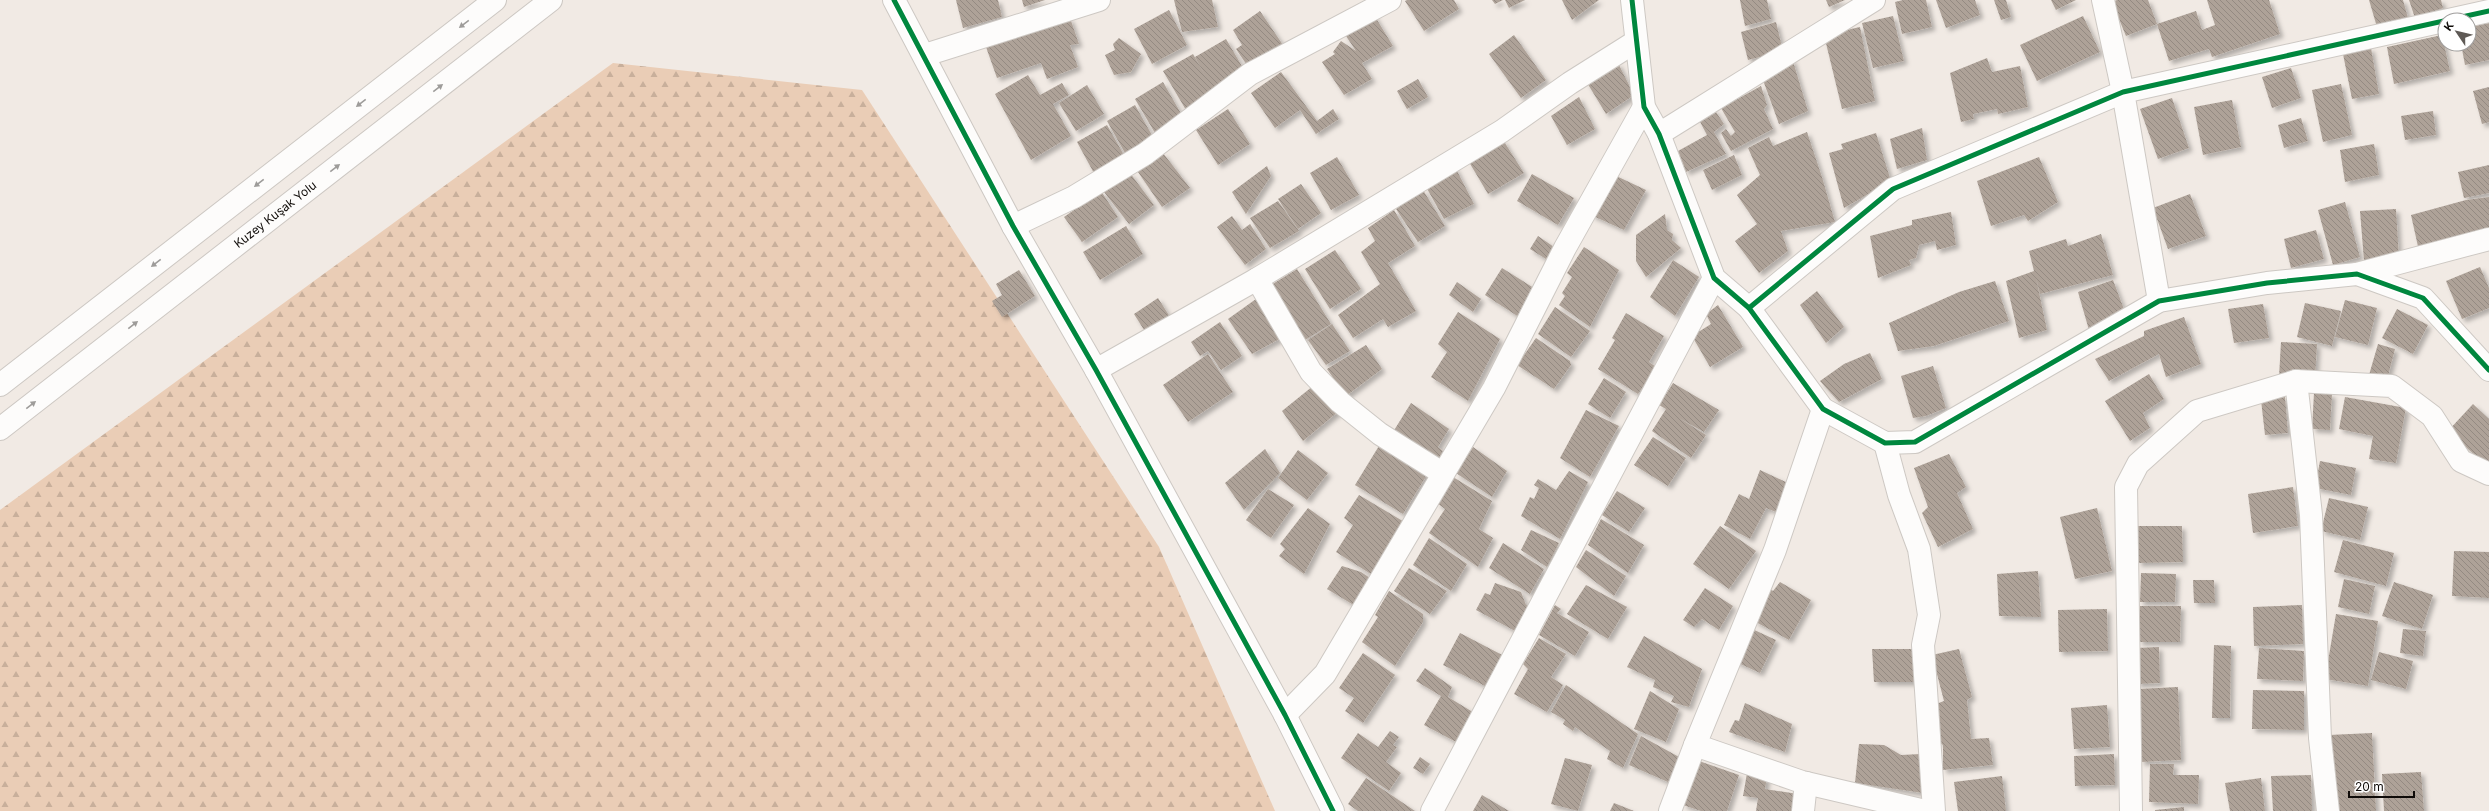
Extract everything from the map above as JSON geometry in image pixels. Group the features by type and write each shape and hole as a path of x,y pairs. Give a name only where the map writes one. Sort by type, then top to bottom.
{"street":[{"path":"0,385 495,0"},
{"name":"Kuzey Kuşak Yolu","path":"0,429 551,0"},
{"path":"894,0 925,55 1013,226 1096,370 1285,715 1333,811"},
{"path":"925,55 1099,0"},
{"path":"1013,226 1074,197 1145,154 1250,74 1390,0"},
{"path":"1632,0 1635,42 1644,107 1659,134 1714,278 1749,308 1823,409 1885,443 1915,442 2159,301 2267,283 2357,274 2489,239"},
{"path":"2103,0 2124,92 2159,301"},
{"path":"1659,134 1872,1"},
{"path":"1749,308 1893,189 2124,92 2489,10"},
{"path":"1096,370 1257,279 1502,131 1570,83 1635,42"},
{"path":"1285,715 1325,674 1442,473 1494,388 1565,248 1644,107"},
{"path":"2357,274 2423,298 2489,370"},
{"path":"1432,811 1714,278"},
{"path":"1257,279 1311,372 1340,402 1380,434 1442,473"},
{"path":"2296,381 2310,514 2320,738 2328,811"},
{"path":"2131,811 2127,656 2126,487 2138,464 2197,411 2296,381 2392,386 2432,416 2461,461 2489,474"},
{"path":"1670,811 1695,745 1775,550 1823,409"},
{"path":"1885,443 1899,495 1918,549 1930,614 1923,644 1934,811"},
{"path":"1695,745 1806,783 1925,811"},
{"path":"1803,811 1806,783"}],"green space":[{"path":"613,63 862,90 1159,547 1275,811 0,811 0,510"}],"building":[{"path":"956,0 998,0 1002,17 963,28"},
{"path":"1022,0 1045,0 1024,7"},
{"path":"1174,0 1212,0 1218,27 1182,32"},
{"path":"1454,0 1459,9 1424,31 1405,1"},
{"path":"1492,0 1503,0 1495,4"},
{"path":"1505,0 1525,0 1509,8"},
{"path":"1562,0 1599,0 1572,20"},
{"path":"1740,0 1767,0 1771,19 1745,26"},
{"path":"1826,0 1845,0 1829,7"},
{"path":"1903,0 1926,0 1932,27 1902,34 1895,2"},
{"path":"1936,0 1975,0 1980,15 1946,28"},
{"path":"1994,0 2006,0 2011,17 2001,20"},
{"path":"2051,0 2076,0 2056,10"},
{"path":"2117,0 2148,0 2157,24 2126,36 2112,2"},
{"path":"2207,0 2269,0 2280,34 2212,57 2209,49 2169,61 2157,24 2196,11 2202,30 2215,25"},
{"path":"2369,0 2403,0 2408,18 2377,27"},
{"path":"2409,0 2441,0 2443,8 2415,18"},
{"path":"1169,10 1187,45 1152,64 1134,29"},
{"path":"1260,11 1285,48 1251,71 1236,49 1242,45 1233,30"},
{"path":"1374,15 1393,46 1362,63 1372,79 1344,95 1322,62 1335,54 1333,52 1341,41 1356,51 1344,33"},
{"path":"1893,16 1904,61 1873,68 1862,23"},
{"path":"2083,16 2100,52 2037,81 2020,45"},
{"path":"1070,18 1079,44 1070,45 1078,67 1047,79 1041,63 997,78 986,47"},
{"path":"1776,22 1783,51 1748,60 1741,32"},
{"path":"2489,23 2489,60 2465,65 2463,52 2477,52 2477,25"},
{"path":"1860,27 1875,101 1842,109 1824,35"},
{"path":"1514,35 1546,80 1521,98 1489,54"},
{"path":"2437,36 2437,52 2446,52 2450,71 2394,84 2387,47"},
{"path":"1119,38 1141,54 1131,72 1114,75 1105,55 1115,50 1113,44"},
{"path":"1226,39 1246,73 1186,110 1163,71 1193,54 1207,79 1195,57"},
{"path":"2371,48 2379,94 2352,99 2343,54"},
{"path":"1792,58 1808,111 1779,124 1763,80"},
{"path":"1987,58 1992,72 2020,66 2028,107 1998,114 1997,109 1973,114 1974,119 1961,122 1950,73"},
{"path":"1618,63 1634,95 1606,114 1586,81"},
{"path":"2291,68 2301,98 2272,108 2262,77"},
{"path":"1281,72 1317,121 1333,109 1339,119 1316,134 1300,110 1275,128 1251,93"},
{"path":"1028,75 1040,95 1062,83 1069,95 1053,104 1071,136 1031,160 995,94"},
{"path":"1418,79 1428,97 1407,109 1397,91"},
{"path":"1163,82 1183,117 1155,133 1135,99"},
{"path":"2341,84 2352,135 2323,142 2312,90"},
{"path":"1087,85 1104,114 1076,131 1059,103"},
{"path":"1761,86 1767,105 1764,109 1773,129 1731,151 1721,133 1726,129 1731,136 1735,132 1721,108"},
{"path":"2489,87 2489,122 2482,124 2473,91"},
{"path":"1579,97 1595,129 1567,145 1551,116"},
{"path":"2172,98 2189,148 2158,159 2140,109"},
{"path":"2232,100 2241,147 2203,155 2194,107"},
{"path":"1135,105 1153,137 1125,153 1107,121"},
{"path":"1228,109 1250,144 1218,165 1196,130"},
{"path":"1714,109 1724,124 1714,132 1726,154 1686,172 1678,151 1707,135 1698,118"},
{"path":"2433,111 2436,135 2405,140 2401,116"},
{"path":"2301,118 2308,141 2284,148 2278,125"},
{"path":"1107,125 1125,157 1095,175 1077,142"},
{"path":"1922,128 1927,160 1897,169 1890,139"},
{"path":"1807,132 1835,222 1781,231 1788,251 1759,273 1735,241 1757,224 1737,195 1760,175 1748,148 1769,137 1773,146"},
{"path":"1876,133 1891,181 1844,208 1829,153 1843,149 1841,144"},
{"path":"1503,140 1524,173 1488,194 1469,162"},
{"path":"2374,144 2379,175 2345,182 2340,150"},
{"path":"1163,153 1190,188 1162,207 1138,172"},
{"path":"1734,155 1742,175 1712,190 1703,170"},
{"path":"1337,157 1359,195 1331,210 1310,173"},
{"path":"2039,157 2058,202 2028,221 2024,215 1991,226 1977,181"},
{"path":"2489,165 2489,193 2464,198 2458,172"},
{"path":"1267,166 1271,176 1246,214 1232,192"},
{"path":"1455,167 1474,204 1444,219 1425,185"},
{"path":"1130,173 1154,205 1129,224 1104,192"},
{"path":"1532,174 1574,198 1558,225 1517,201"},
{"path":"1612,174 1646,190 1624,230 1591,215"},
{"path":"1301,184 1321,213 1298,229 1278,199"},
{"path":"1423,190 1445,226 1418,242 1396,209"},
{"path":"1101,191 1118,217 1082,242 1064,217"},
{"path":"2190,194 2206,236 2168,249 2153,208"},
{"path":"2489,197 2489,234 2419,251 2411,215 2466,200"},
{"path":"1278,201 1299,231 1270,248 1250,218"},
{"path":"2345,202 2360,257 2333,265 2318,210"},
{"path":"2396,209 2399,258 2364,261 2360,211"},
{"path":"1394,210 1415,246 1388,263 1416,311 1388,327 1383,319 1353,338 1338,315 1380,284 1361,252 1375,241 1368,228"},
{"path":"1951,212 1956,245 1937,250 1935,241 1919,245 1916,258 1909,260 1911,265 1878,278 1870,236 1912,225 1912,220"},
{"path":"1665,214 1667,230 1673,234 1672,240 1681,248 1646,277 1636,261 1636,235"},
{"path":"1232,216 1242,230 1250,224 1266,249 1245,265 1217,227"},
{"path":"1126,226 1143,254 1100,280 1083,252"},
{"path":"2316,230 2324,259 2291,268 2284,239"},
{"path":"2101,234 2113,275 2040,294 2036,278 2047,330 2019,338 2006,281 2034,271 2029,251 2066,239 2068,246"},
{"path":"1538,236 1554,247 1546,259 1530,249"},
{"path":"1584,247 1619,270 1590,327 1559,305 1565,296 1562,293 1572,277 1567,273"},
{"path":"1335,250 1361,289 1330,309 1305,269"},
{"path":"1673,260 1699,277 1675,316 1650,297"},
{"path":"2480,267 2489,288 2489,308 2462,319 2446,281"},
{"path":"1502,268 1537,290 1522,319 1485,295"},
{"path":"1297,269 1331,324 1305,340 1271,285"},
{"path":"1019,270 1035,296 1002,317 992,301 1002,295 996,284"},
{"path":"2113,280 2125,312 2089,330 2078,292"},
{"path":"1995,281 2009,321 1934,346 1898,351 1889,323 1959,292"},
{"path":"1457,282 1481,299 1473,312 1449,295"},
{"path":"1817,291 1844,327 1826,343 1800,305"},
{"path":"1158,298 1170,317 1146,333 1134,314"},
{"path":"1256,299 1281,338 1252,354 1228,319"},
{"path":"2345,300 2377,308 2368,345 2335,337"},
{"path":"2305,303 2341,311 2332,346 2297,337"},
{"path":"2263,304 2269,338 2234,343 2228,309"},
{"path":"1718,305 1743,347 1710,367 1692,336 1711,324 1706,314"},
{"path":"1555,307 1590,331 1571,357 1538,334"},
{"path":"2397,309 2428,325 2413,354 2382,338"},
{"path":"1458,312 1500,339 1468,401 1431,377 1447,352 1438,344"},
{"path":"1626,313 1664,336 1649,362 1656,367 1638,394 1598,369 1615,340 1612,338"},
{"path":"2184,317 2201,364 2166,377 2159,354 2109,381 2095,359 2144,336 2144,331"},
{"path":"1220,322 1242,356 1221,370 1208,351 1200,356 1191,342"},
{"path":"1332,324 1350,351 1326,365 1308,340"},
{"path":"1536,338 1570,361 1571,365 1554,389 1517,365"},
{"path":"2281,342 2317,344 2315,379 2279,377"},
{"path":"2378,344 2395,349 2387,380 2369,375"},
{"path":"1366,345 1382,369 1346,396 1327,369"},
{"path":"1870,353 1882,379 1839,402 1820,381 1844,364"},
{"path":"1208,354 1233,392 1188,422 1163,385"},
{"path":"1933,366 1946,408 1926,416 1913,418 1901,376"},
{"path":"2149,374 2164,399 2143,413 2150,428 2130,441 2105,401"},
{"path":"1604,378 1626,392 1610,418 1588,404"},
{"path":"1673,383 1719,410 1704,432 1679,418 1706,435 1691,458 1652,431 1666,409 1659,405"},
{"path":"1313,386 1339,411 1303,441 1282,411"},
{"path":"2314,393 2332,394 2330,430 2312,429"},
{"path":"2285,397 2288,433 2265,435 2261,400"},
{"path":"2345,397 2406,408 2396,463 2369,459 2373,436 2339,429"},
{"path":"1411,403 1449,429 1438,447 1444,452 1437,460 1393,432"},
{"path":"2473,404 2489,419 2489,461 2486,465 2448,431"},
{"path":"1586,410 1619,426 1590,477 1560,458"},
{"path":"1653,437 1686,458 1668,486 1634,465"},
{"path":"1382,441 1430,470 1403,514 1355,485"},
{"path":"1473,447 1507,471 1492,497 1456,473"},
{"path":"1265,449 1280,473 1244,510 1225,483"},
{"path":"1298,450 1328,473 1307,500 1278,478"},
{"path":"1949,454 1966,487 1957,493 1973,529 1938,547 1922,513 1928,507 1914,468"},
{"path":"2320,461 2356,468 2351,495 2315,488"},
{"path":"1760,470 1788,483 1776,512 1766,508 1750,539 1724,525 1739,494 1749,499"},
{"path":"1569,471 1588,482 1560,539 1521,516 1530,497 1534,499 1539,488 1534,485 1538,479 1556,490"},
{"path":"1453,477 1492,501 1479,529 1493,538 1478,567 1429,533 1445,509 1437,503"},
{"path":"2293,487 2298,526 2253,533 2248,494"},
{"path":"1268,489 1294,505 1271,538 1246,520"},
{"path":"1617,491 1645,508 1629,532 1602,515"},
{"path":"1359,495 1406,523 1374,576 1336,552 1353,525 1344,518"},
{"path":"2329,498 2368,507 2360,540 2321,531"},
{"path":"1308,508 1330,524 1304,574 1279,556 1285,549 1280,544"},
{"path":"2097,508 2112,571 2075,579 2060,517"},
{"path":"1601,519 1644,545 1628,573 1588,545"},
{"path":"1720,526 1756,551 1729,589 1693,564"},
{"path":"2138,526 2182,526 2183,562 2138,563"},
{"path":"1531,530 1559,543 1547,567 1521,550"},
{"path":"1429,538 1467,564 1451,591 1413,565"},
{"path":"2343,540 2394,553 2386,586 2334,572"},
{"path":"1503,543 1544,569 1530,594 1489,568"},
{"path":"1586,550 1626,576 1614,596 1576,567"},
{"path":"2454,551 2489,552 2489,598 2452,596"},
{"path":"1342,566 1361,572 1373,580 1357,607 1327,589"},
{"path":"1409,568 1447,591 1430,614 1394,591"},
{"path":"2038,571 2041,617 1999,616 1997,574"},
{"path":"2141,573 2176,574 2175,602 2140,602"},
{"path":"2344,579 2375,586 2369,614 2338,607"},
{"path":"2193,580 2214,580 2215,603 2194,603"},
{"path":"1780,582 1811,600 1789,640 1754,621 1770,589 1773,591"},
{"path":"2394,582 2433,595 2422,629 2382,616"},
{"path":"1495,583 1521,592 1526,605 1532,607 1517,632 1476,610 1485,593 1490,595"},
{"path":"1586,585 1627,607 1608,639 1567,614"},
{"path":"1705,588 1733,606 1719,630 1702,619 1694,627 1683,620"},
{"path":"1389,591 1423,614 1423,622 1395,666 1362,642 1378,617 1375,615"},
{"path":"1555,605 1561,609 1557,613 1589,632 1575,656 1539,635"},
{"path":"2302,605 2303,644 2254,646 2253,607"},
{"path":"2140,606 2181,606 2180,642 2139,642"},
{"path":"2107,609 2108,651 2059,652 2058,610"},
{"path":"2336,614 2378,621 2368,686 2325,679"},
{"path":"1750,628 1776,640 1760,673 1734,661"},
{"path":"2403,629 2426,631 2423,656 2400,653"},
{"path":"1460,633 1506,657 1491,694 1483,689 1485,686 1443,665"},
{"path":"1644,636 1702,669 1689,707 1671,702 1674,696 1653,687 1655,680 1627,667"},
{"path":"1539,638 1566,654 1551,677 1563,685 1547,712 1514,694 1528,669 1523,664"},
{"path":"2214,645 2231,646 2230,718 2212,718"},
{"path":"2159,647 2160,683 2137,684 2135,648"},
{"path":"2259,648 2304,651 2303,681 2257,679"},
{"path":"1872,649 1913,649 1915,682 1874,682"},
{"path":"1959,649 1972,697 1967,700 1971,739 1989,738 1993,765 1943,770 1943,745 1939,742 1936,704 1944,701 1932,655"},
{"path":"2379,652 2413,661 2406,689 2371,680"},
{"path":"1363,653 1395,675 1363,723 1345,711 1354,698 1339,688"},
{"path":"1425,668 1452,687 1448,697 1476,714 1460,744 1424,725 1441,696 1416,681"},
{"path":"1566,685 1638,734 1623,768 1607,759 1610,751 1575,727 1573,731 1563,724 1565,720 1551,712"},
{"path":"2178,687 2181,760 2141,762 2138,689"},
{"path":"2253,690 2304,691 2304,730 2252,729"},
{"path":"1650,691 1679,709 1666,742 1634,729"},
{"path":"1745,703 1792,724 1785,752 1729,732 1735,720 1739,721"},
{"path":"2107,705 2110,747 2074,749 2071,708"},
{"path":"1390,731 1399,737 1393,745 1397,747 1386,762 1401,773 1389,791 1341,758 1358,733 1378,747"},
{"path":"2372,733 2376,811 2333,811 2329,735"},
{"path":"1641,736 1679,757 1668,782 1629,765"},
{"path":"1859,744 1884,745 1901,755 1921,754 1923,793 1855,783"},
{"path":"2114,754 2115,785 2075,786 2074,756"},
{"path":"1420,757 1430,764 1423,774 1413,768"},
{"path":"1565,758 1592,765 1578,811 1551,804"},
{"path":"1699,761 1739,775 1727,811 1701,811 1683,805"},
{"path":"2150,764 2174,764 2173,775 2199,775 2198,804 2149,802"},
{"path":"2421,772 2424,811 2384,811 2382,774"},
{"path":"1747,773 1767,777 1765,789 1798,794 1795,811 1756,811 1758,798 1743,796"},
{"path":"2311,775 2312,811 2273,811 2271,776"},
{"path":"2002,776 2006,811 1958,811 1954,782"},
{"path":"1366,778 1415,811 1358,811 1348,804"},
{"path":"2261,778 2265,811 2230,811 2225,783"},
{"path":"1482,795 1509,811 1473,811"},
{"path":"1614,803 1634,811 1610,811"},
{"path":"2184,807 2184,811 2155,811 2155,810"}],"cycle path":[{"path":"894,0 1013,226 1096,370 1285,715 1333,811"},
{"path":"1632,0 1644,107 1659,134 1714,278 1749,308 1823,409 1885,443 1915,442 2159,301 2267,283 2357,274 2423,298 2489,370"},
{"path":"1749,308 1893,189 2123,92 2489,11"}]}
